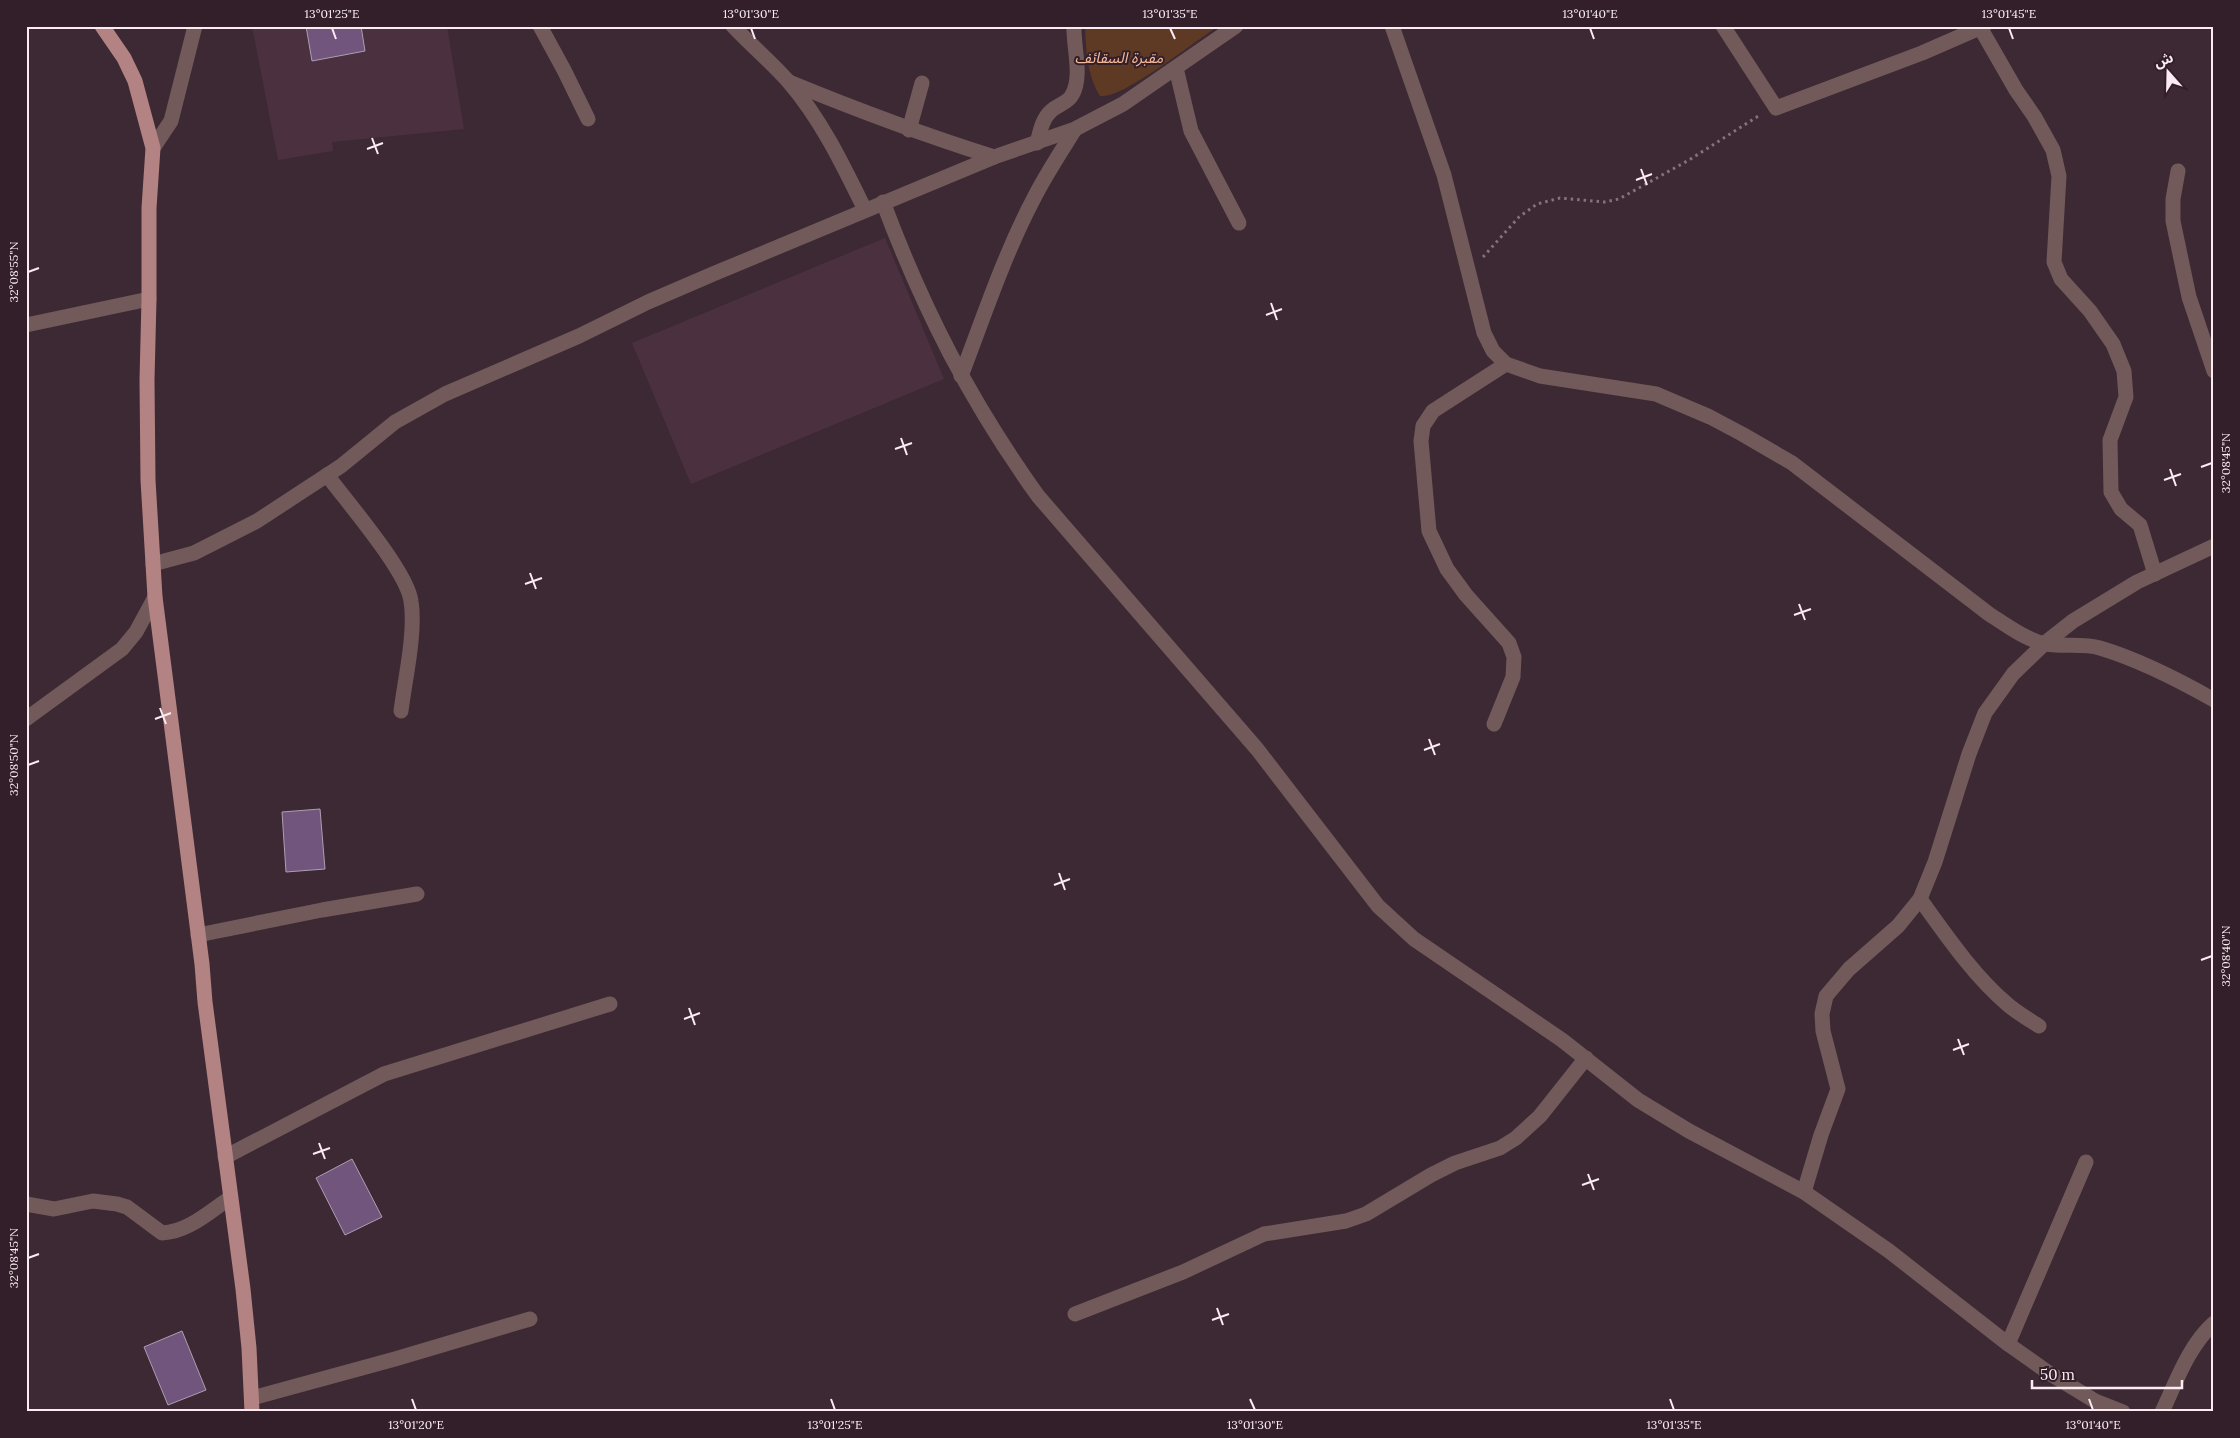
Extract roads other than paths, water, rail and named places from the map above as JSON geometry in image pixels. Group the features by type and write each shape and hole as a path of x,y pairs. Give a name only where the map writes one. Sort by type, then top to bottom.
{"main road":[{"path":"102,26 124,58 135,80 153,148 149,208 150,299 147,434 155,597 249,1348 252,1405"}],"street":[{"path":"153,148 171,121 195,26"},
{"path":"540,26 588,119"},
{"path":"733,26 788,82 838,154 865,210"},
{"path":"1037,143 1046,117 1051,110 1070,99 1073,93 1076,69 1074,26"},
{"path":"153,564 194,553 257,521 327,475 395,422 445,394 579,336 648,302 884,202 994,157 1075,129 1123,104 1236,26"},
{"path":"1392,26 1444,175 1484,333 1494,351 1506,364 1540,376 1656,394 1710,417 1792,463 1989,614 2021,633 2045,643 2097,648 2146,664 2214,700"},
{"path":"1723,26 1776,108 1983,28 2016,90 2034,116 2053,150 2059,176 2054,262 2061,279 2090,311 2114,344 2124,371 2126,397 2110,440 2111,492 2121,509 2140,525 2155,574"},
{"path":"1176,68 1191,131 1239,223"},
{"path":"788,82 909,130 994,157"},
{"path":"909,130 922,83"},
{"path":"961,376 1005,258 1034,196 1075,129"},
{"path":"2178,171 2173,199 2173,221 2189,297 2214,371"},
{"path":"884,202 921,297 961,376 1007,453 1038,496 1257,749 1378,906 1414,939 1562,1040 1638,1100 1689,1130 1804,1192 1889,1252 2008,1344 2074,1390 2123,1412"},
{"path":"26,325 150,299"},
{"path":"1494,724 1513,677 1514,658 1509,643 1466,595 1447,569 1429,531 1421,441 1423,426 1433,411 1506,364"},
{"path":"327,475 397,568 408,587 412,609 401,711"},
{"path":"1804,1192 1821,1135 1838,1089 1823,1031 1822,1014 1826,996 1849,969 1898,926 1920,899 1935,862 1969,754 1985,713 2013,674 2045,643 2073,621 2137,582 2214,546"},
{"path":"26,719 122,649 136,632 155,597"},
{"path":"198,935 322,910 417,894"},
{"path":"1920,899 1947,936 1996,993 2007,1004 2039,1026"},
{"path":"225,1157 384,1074 610,1004"},
{"path":"1076,1314 1183,1272 1264,1234 1346,1222 1366,1214 1431,1175 1455,1163 1500,1148 1516,1138 1540,1116 1586,1058"},
{"path":"2008,1344 2086,1162"},
{"path":"26,1204 54,1209 93,1201 117,1204 127,1207 162,1233 174,1233 185,1228 230,1198"},
{"path":"252,1405 395,1359 530,1319"},
{"path":"2162,1412 2182,1368 2199,1339 2214,1323"}],"park label":[{"name":"مقبرة السقائف","path":"1119,58"}]}
